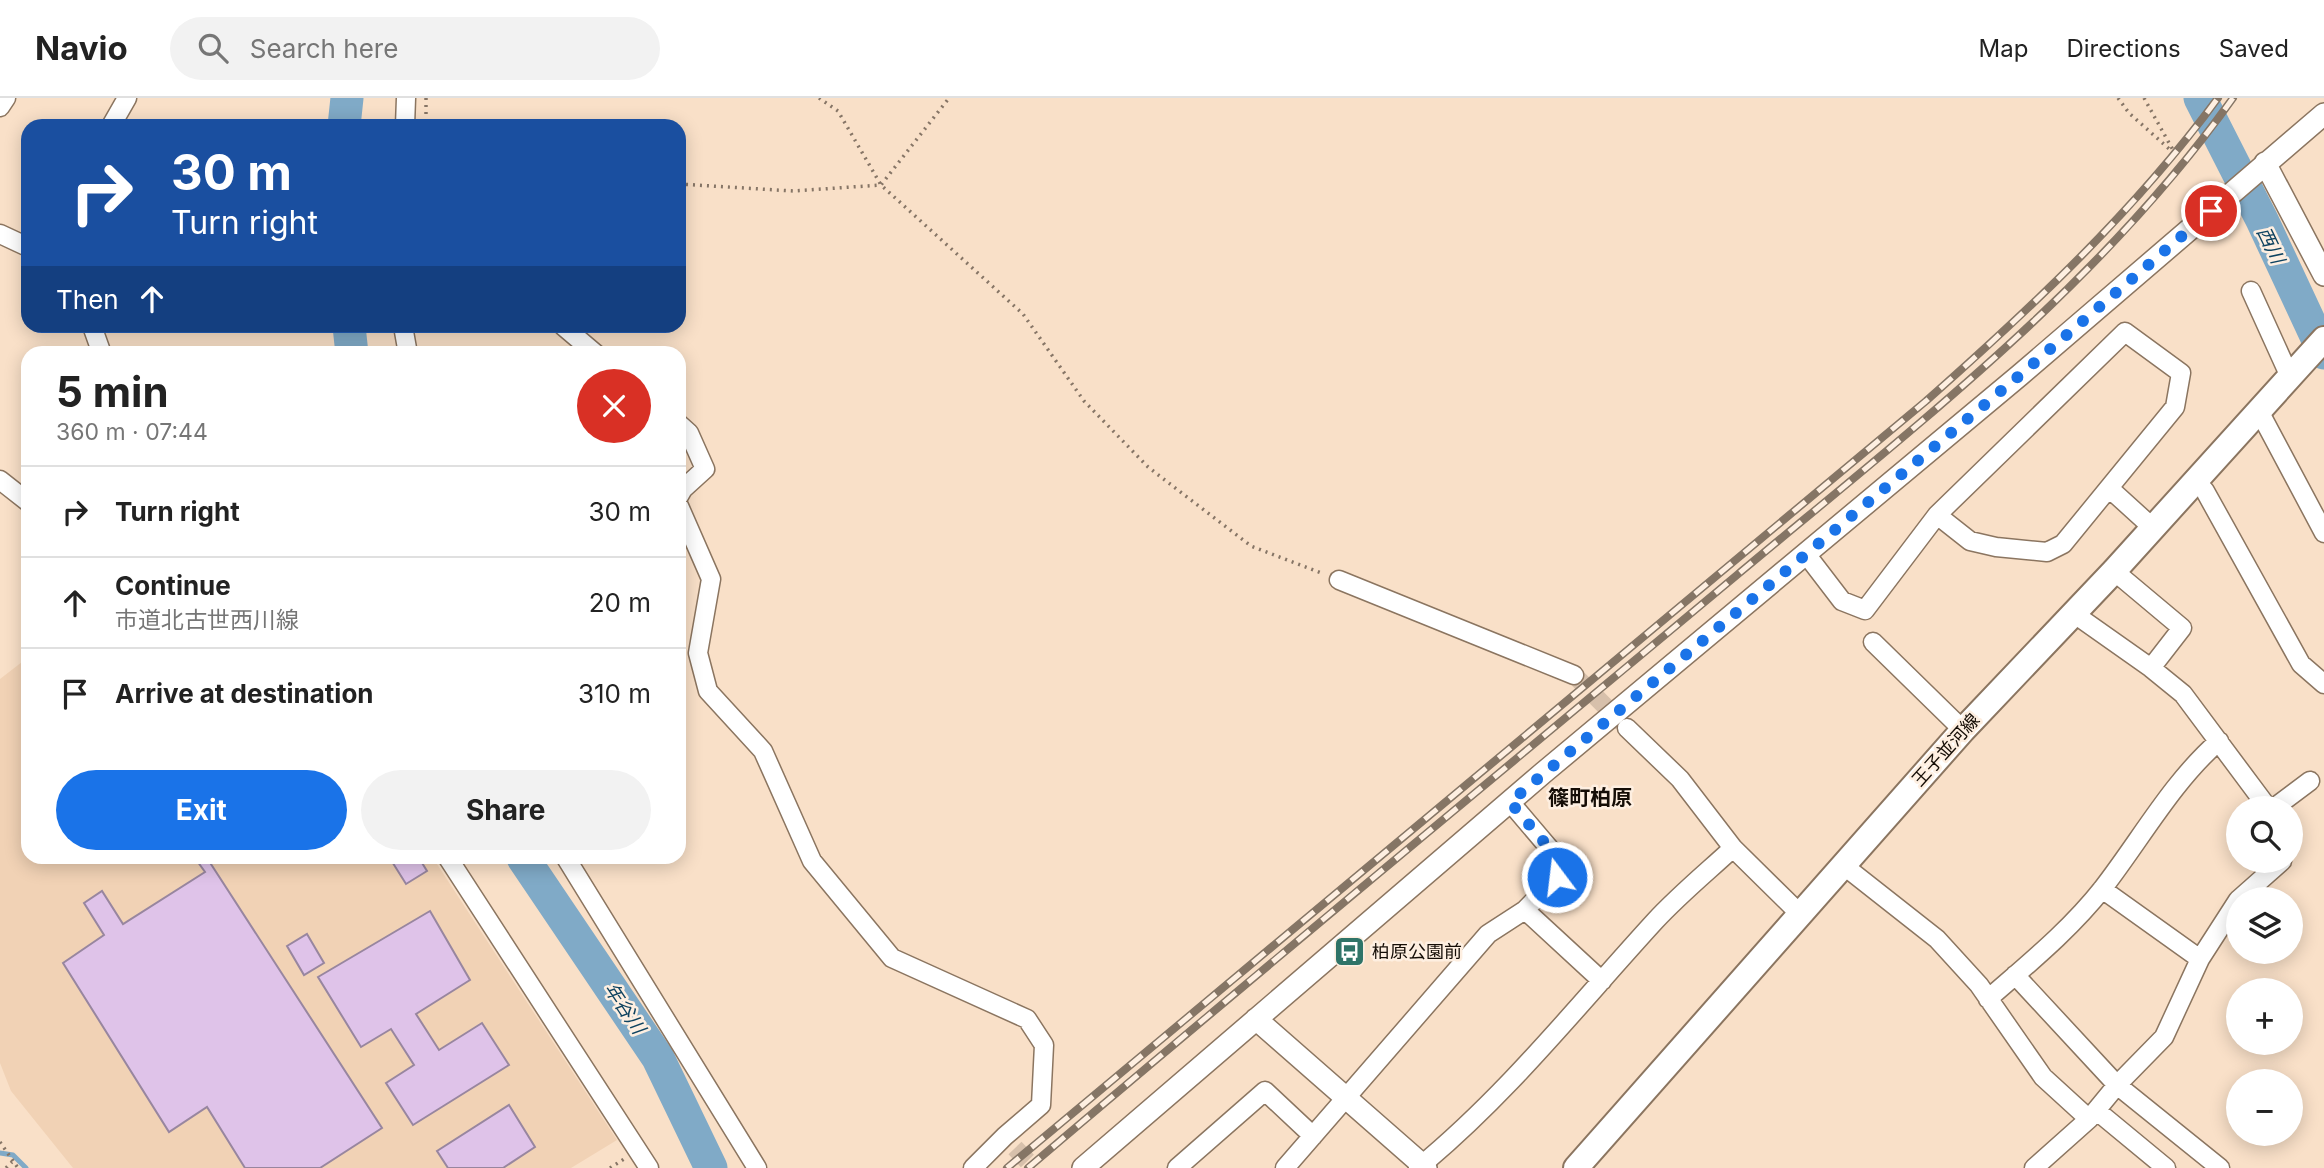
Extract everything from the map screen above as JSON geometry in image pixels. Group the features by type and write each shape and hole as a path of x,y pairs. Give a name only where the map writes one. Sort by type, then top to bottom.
{"main road":[{"name":"王子並河線","path":"1576,1168 1963,730 2114,571 2324,339"}],"street":[{"path":"0,107 6,98"},
{"path":"115,119 127,98"},
{"path":"405,119 406,98"},
{"path":"1083,1168 1543,773 2020,375 2324,114"},
{"path":"2265,163 2324,275"},
{"path":"0,234 21,244"},
{"path":"2251,292 2295,371"},
{"path":"1806,554 1842,601 1865,610 1937,515 2125,332 2181,373 2175,407 2063,544 2047,552 1996,548 1970,541 1937,515"},
{"path":"571,333 587,346"},
{"path":"2259,411 2324,533"},
{"path":"686,430 705,469 686,486"},
{"path":"0,480 21,496"},
{"path":"2196,481 2206,491 2301,664 2324,684"},
{"path":"2110,489 2153,528"},
{"path":"686,522 711,579 698,653 708,691 763,751 812,861 892,958 1027,1019 1044,1045 1041,1105 1010,1142 973,1168"},
{"path":"2114,571 2182,628 2151,668"},
{"path":"1339,580 1574,675"},
{"path":"2073,613 2183,694 2259,796"},
{"path":"1872,642 1963,730"},
{"path":"1627,728 1680,779 1733,848 1800,914"},
{"path":"1988,999 2067,929 2102,889 2198,760 2219,741"},
{"path":"2290,796 2310,781"},
{"path":"1285,1168 1488,934 1525,910 1557,877 1561,862 1510,802"},
{"path":"1256,1019 1422,1167 1512,1080 1657,918 1733,848"},
{"path":"452,864 649,1168"},
{"path":"569,864 757,1168"},
{"path":"1843,865 1937,939 1979,985 2043,1077 2165,1168"},
{"path":"2253,887 2268,873"},
{"path":"2102,889 2200,958"},
{"path":"1525,910 1602,981"},
{"path":"2035,1168 2093,1115 2117,1085 2164,1037 2200,958 2226,918"},
{"path":"2015,975 2117,1085 2220,1168"},
{"path":"1177,1168 1265,1091 1313,1136"}],"path":[{"path":"426,98 426,119"},
{"path":"819,98 838,111 881,185 1023,314 1084,401 1148,467 1251,546 1339,580"},
{"path":"686,184 793,191 881,185 949,98"},
{"path":"2118,98 2129,113 2176,155 2144,98"},
{"path":"0,1142 18,1168"},
{"path":"6,1168 12,1163"}],"shaded area":[{"path":"21,663 21,864 437,864 617,1140 571,1168 73,1168 11,1091 0,1063 0,679"}],"building":[{"path":"199,864 211,864 382,1128 320,1168 245,1168 207,1107 169,1132 63,963 104,935 84,903 102,891 123,924 205,872"},
{"path":"394,864 423,864 427,871 406,884"},
{"path":"430,911 470,980 416,1014 439,1050 482,1023 509,1065 413,1125 386,1083 414,1065 391,1029 361,1047 318,977"},
{"path":"307,934 324,963 304,975 287,946"},
{"path":"509,1105 535,1147 503,1168 448,1168 437,1151"}],"waterway":[{"name":"年谷川","path":"345,119 347,98"},
{"name":"西川","path":"2200,98 2262,220 2324,353"},
{"name":"年谷川","path":"350,333 351,346"},
{"name":"年谷川","path":"527,864 658,1058 711,1168"},
{"path":"0,1153 13,1155 26,1168"}],"tunnel":[{"path":"1574,675 1622,723"},
{"path":"1015,1148 1034,1168"}],"railway":[{"path":"1007,1168 1926,401 2080,257 2152,180 2218,98"},
{"path":"1028,1168 1293,944 1870,465 2001,352 2064,293 2124,231 2180,166 2233,98"}],"place":[{"name":"柏原公園前","path":"1349,952"}],"district":[{"name":"篠町柏原","path":"1590,798"}],"route":[{"path":"1557,877 1561,862 1510,802 2020,375 2211,211"}]}
